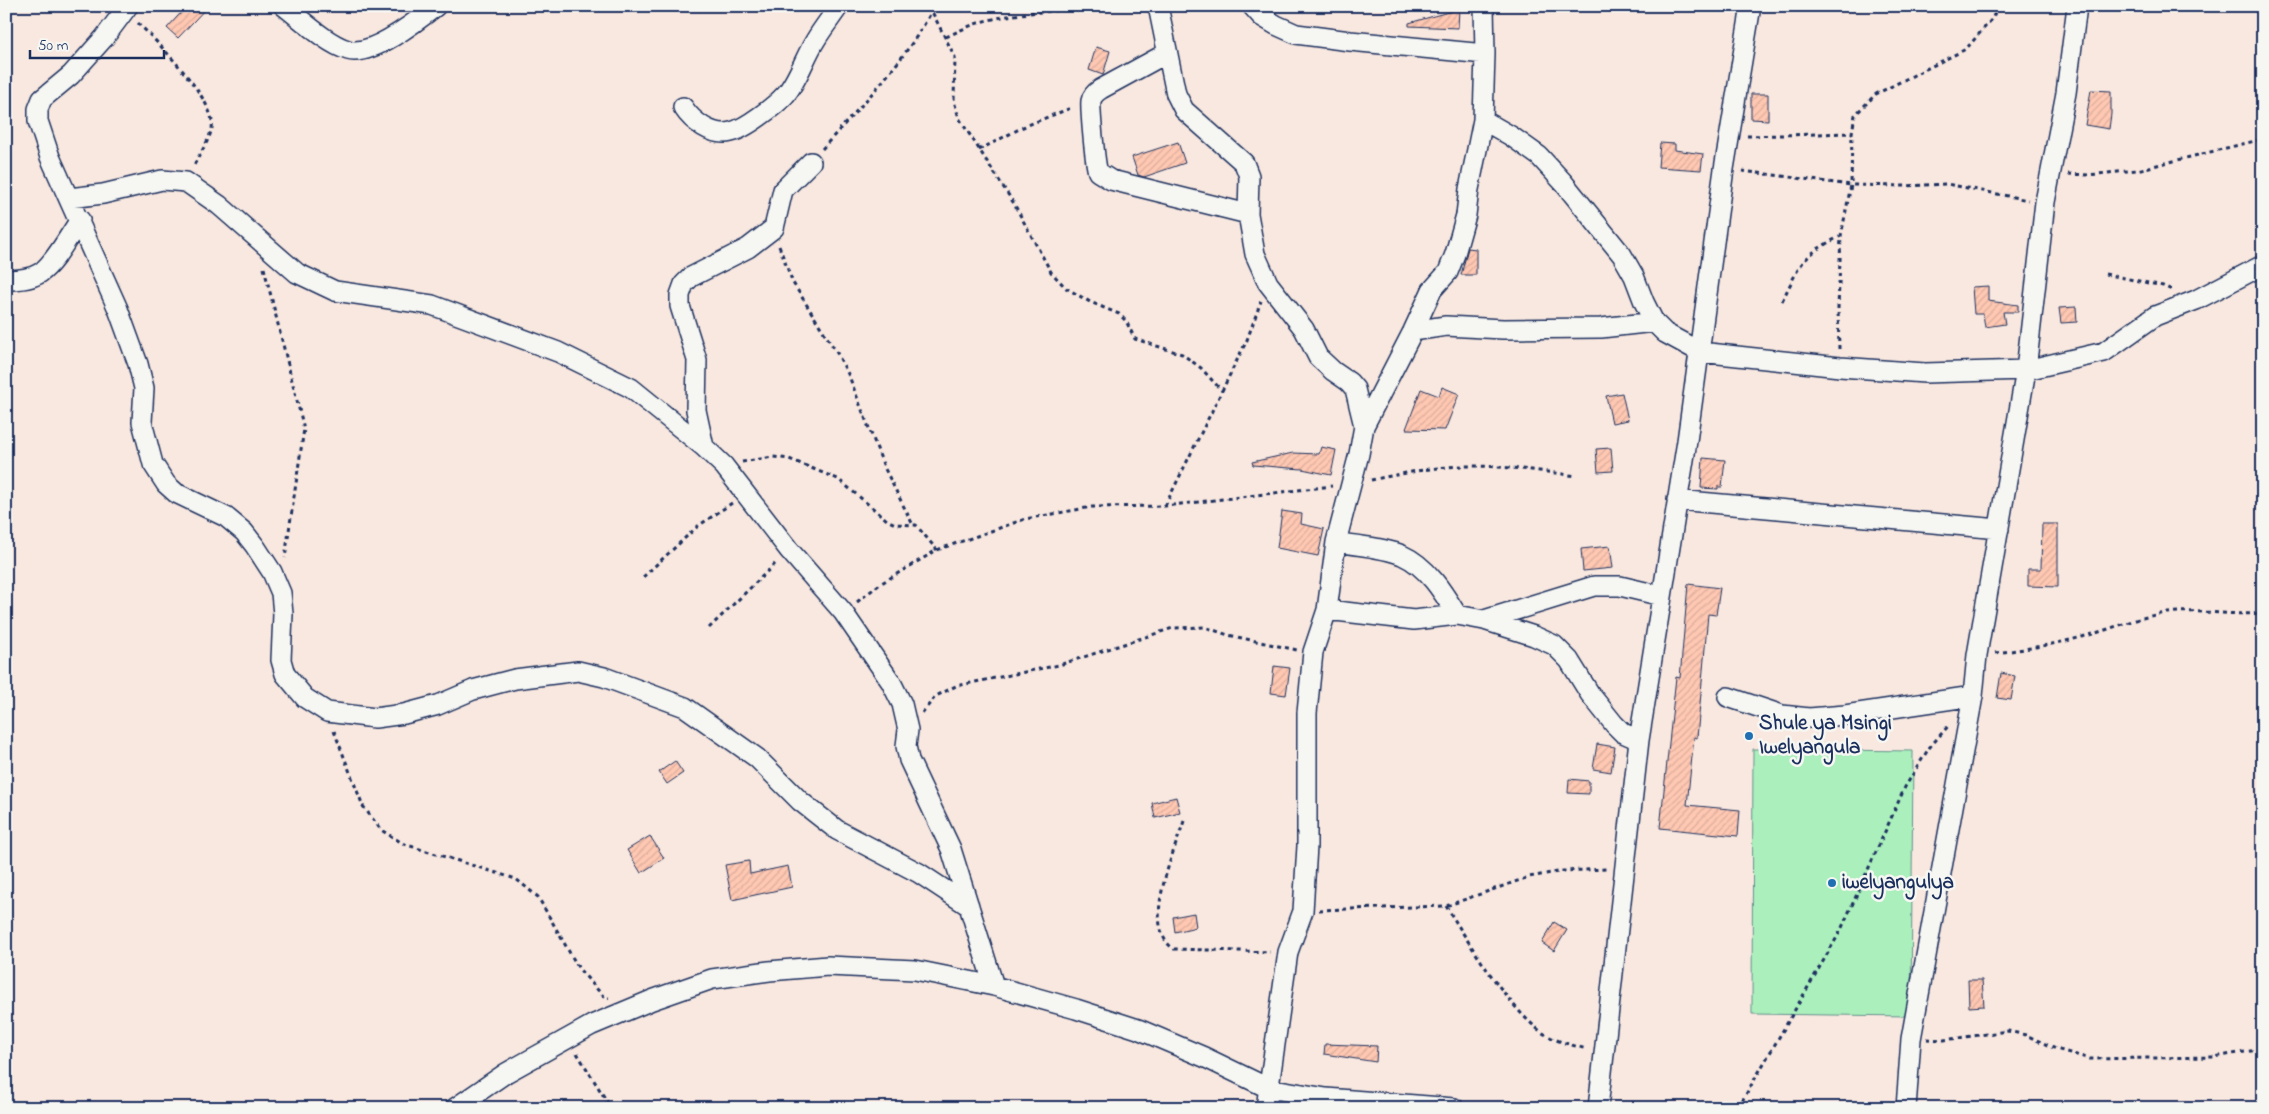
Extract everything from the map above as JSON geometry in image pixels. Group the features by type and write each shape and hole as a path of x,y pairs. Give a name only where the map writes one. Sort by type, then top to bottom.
{"street":[{"path":"284,6 339,47 360,52 394,35 436,6"},
{"path":"682,107 690,118 713,132 731,132 758,117 787,94 816,40 839,6"},
{"path":"1158,6 1176,94 1184,110 1244,163 1250,192 1248,214 1255,254 1268,283 1304,328 1309,344 1318,357 1355,389 1364,426"},
{"path":"1252,6 1268,21 1296,34 1485,54"},
{"path":"1266,1108 1288,952 1304,911 1307,846 1307,713 1313,652 1327,610 1336,542 1364,426 1432,290 1448,272 1466,215 1469,189 1483,120 1484,6"},
{"path":"1598,1108 1639,740 1700,352 1724,169 1751,6"},
{"path":"1906,1108 1912,1038 1973,696 1977,655 2026,370 2045,202 2066,93 2077,6"},
{"path":"127,8 104,38 71,75 42,99 38,109 38,121 46,146 118,309 138,364 144,388 142,422 153,464 166,484 176,493 226,517 244,532 272,572 281,594 283,614 281,660 285,674 305,698 327,712 375,718 404,714 438,705 473,690 515,679 578,670 604,677 684,707 757,758 800,801 837,830 919,873 969,906"},
{"path":"1167,53 1100,89 1091,100 1095,163 1101,175 1111,180 1248,214"},
{"path":"1483,120 1511,136 1539,156 1569,188 1622,255 1634,276 1654,322 1665,333 1700,352 1840,367 1925,373 2026,370 2104,352 2156,316 2196,300 2263,265"},
{"path":"704,447 696,410 697,360 680,306 680,295 684,284 691,277 748,248 774,228 783,190 811,162"},
{"path":"69,198 103,194 162,180 186,182 219,205 297,274 335,291 432,305 558,352 631,388 704,447 724,466 789,550 843,612 891,682 902,704 908,730 906,746 909,760 951,849 994,986"},
{"path":"6,280 26,278 39,274 48,266 80,220"},
{"path":"1413,331 1446,326 1503,329 1601,328 1654,322"},
{"path":"1677,500 1999,529"},
{"path":"1336,542 1402,555 1420,567 1440,587 1457,615"},
{"path":"1484,620 1594,586 1620,586 1662,596"},
{"path":"1327,610 1414,620 1457,615 1484,620 1534,636 1554,645 1569,660 1590,694 1614,724 1623,733 1639,740"},
{"path":"1728,697 1782,715 1809,718 1845,715 1973,696"},
{"path":"455,1108 506,1073 568,1038 592,1025 652,1000 712,979 768,971 828,966 916,970 994,986 1076,1008 1138,1029 1204,1057 1268,1088 1326,1098 1454,1108"}],"path":[{"path":"931,6 956,57 954,89 956,110 968,135 1013,202 1037,249 1058,281 1090,302 1119,314 1126,321 1135,339 1182,354 1201,368 1222,391"},
{"path":"946,37 993,19 1045,11 1062,12 1092,6"},
{"path":"1840,367 1838,308 1841,236 1851,185 1852,133 1855,115 1866,102 1889,88 1966,49 1992,19 1998,6"},
{"path":"127,8 169,54 208,109 212,128 186,182"},
{"path":"811,162 865,103 907,53 932,11"},
{"path":"978,150 1048,115 1091,100"},
{"path":"1729,137 1852,133"},
{"path":"2050,173 2088,175 2137,170 2263,139"},
{"path":"1724,169 1851,185 1905,186 1947,184 1987,193 2045,202"},
{"path":"774,228 788,273 844,368 884,467 912,523 918,527 937,550"},
{"path":"255,236 304,429 284,564"},
{"path":"1782,301 1806,257 1815,249 1841,236"},
{"path":"2105,274 2163,286 2196,300"},
{"path":"1165,506 1247,340 1268,283"},
{"path":"724,466 773,457 789,459 838,479 887,520 895,524 912,523"},
{"path":"843,612 880,584 937,550 1025,519 1092,508 1165,506 1351,484 1423,470 1475,466 1530,469 1576,476"},
{"path":"643,577 698,526 746,493"},
{"path":"709,628 789,550"},
{"path":"1977,655 2039,647 2165,613 2201,611 2263,613"},
{"path":"908,730 936,696 947,689 1059,665 1173,628 1205,627 1228,635 1313,652"},
{"path":"327,712 363,806 381,830 404,844 516,879 538,897 579,969 605,998 614,999"},
{"path":"1738,1108 1840,932 1905,787 1929,748 1954,718"},
{"path":"1184,820 1159,901 1158,918 1161,936 1166,944 1174,949 1241,953 1288,952"},
{"path":"1304,911 1446,906 1529,877 1563,871 1625,869"},
{"path":"1446,906 1475,952 1512,1002 1532,1024 1549,1037 1604,1055"},
{"path":"1912,1038 1944,1040 2008,1031 2026,1035 2056,1049 2090,1059 2214,1057 2263,1049"},
{"path":"568,1038 611,1108"}],"green space":[{"name":"iwelyangulya","path":"1753,749 1913,751 1911,1016 1752,1014"}],"building":[{"path":"187,6 208,6 178,38 167,28"},
{"path":"1459,9 1458,28 1409,26 1409,23"},
{"path":"1096,47 1110,51 1103,75 1089,70"},
{"path":"2091,90 2111,91 2109,129 2085,125"},
{"path":"1751,94 1768,94 1768,120 1751,119"},
{"path":"1178,142 1185,163 1144,177 1138,175 1132,157"},
{"path":"1660,143 1675,144 1675,150 1703,154 1701,170 1658,167"},
{"path":"1468,248 1476,249 1476,275 1461,275"},
{"path":"1988,286 1988,301 2018,305 2018,312 2003,312 2005,324 1985,327 1983,314 1974,314 1972,287"},
{"path":"2076,307 2077,322 2061,323 2059,308"},
{"path":"1442,387 1459,394 1445,430 1406,429 1421,389 1439,396"},
{"path":"1622,393 1628,420 1612,423 1606,396"},
{"path":"1321,447 1336,450 1331,475 1302,469 1253,465 1252,462 1293,453 1319,454"},
{"path":"1611,448 1613,471 1598,472 1596,449"},
{"path":"1703,458 1725,460 1722,487 1718,487 1718,489 1701,488"},
{"path":"1282,511 1302,514 1301,524 1324,529 1318,556 1277,548"},
{"path":"2042,524 2058,524 2058,587 2028,586 2028,569 2041,569"},
{"path":"1610,546 1613,568 1583,571 1581,549"},
{"path":"1688,584 1720,588 1716,615 1708,614 1697,738 1694,737 1687,805 1740,810 1738,836 1660,828 1676,677 1680,678"},
{"path":"1274,666 1290,668 1286,695 1271,693"},
{"path":"2001,673 2015,676 2011,700 1997,698"},
{"path":"1597,744 1615,747 1611,772 1593,769"},
{"path":"675,761 683,773 667,784 659,772"},
{"path":"1569,779 1589,781 1589,794 1568,793"},
{"path":"1176,797 1180,812 1155,818 1152,803"},
{"path":"650,836 664,858 641,873 627,850"},
{"path":"749,861 750,874 788,866 792,887 732,900 725,865"},
{"path":"1194,913 1196,927 1175,932 1173,917"},
{"path":"1554,922 1567,930 1554,951 1542,943"},
{"path":"1968,980 1982,980 1984,1006 1969,1007"},
{"path":"1325,1044 1377,1046 1376,1062 1324,1054"}],"place":[{"name":"Shule ya Msingi Iwelyangula","path":"1749,736"},
{"name":"iwelyangulya","path":"1832,883"}]}
